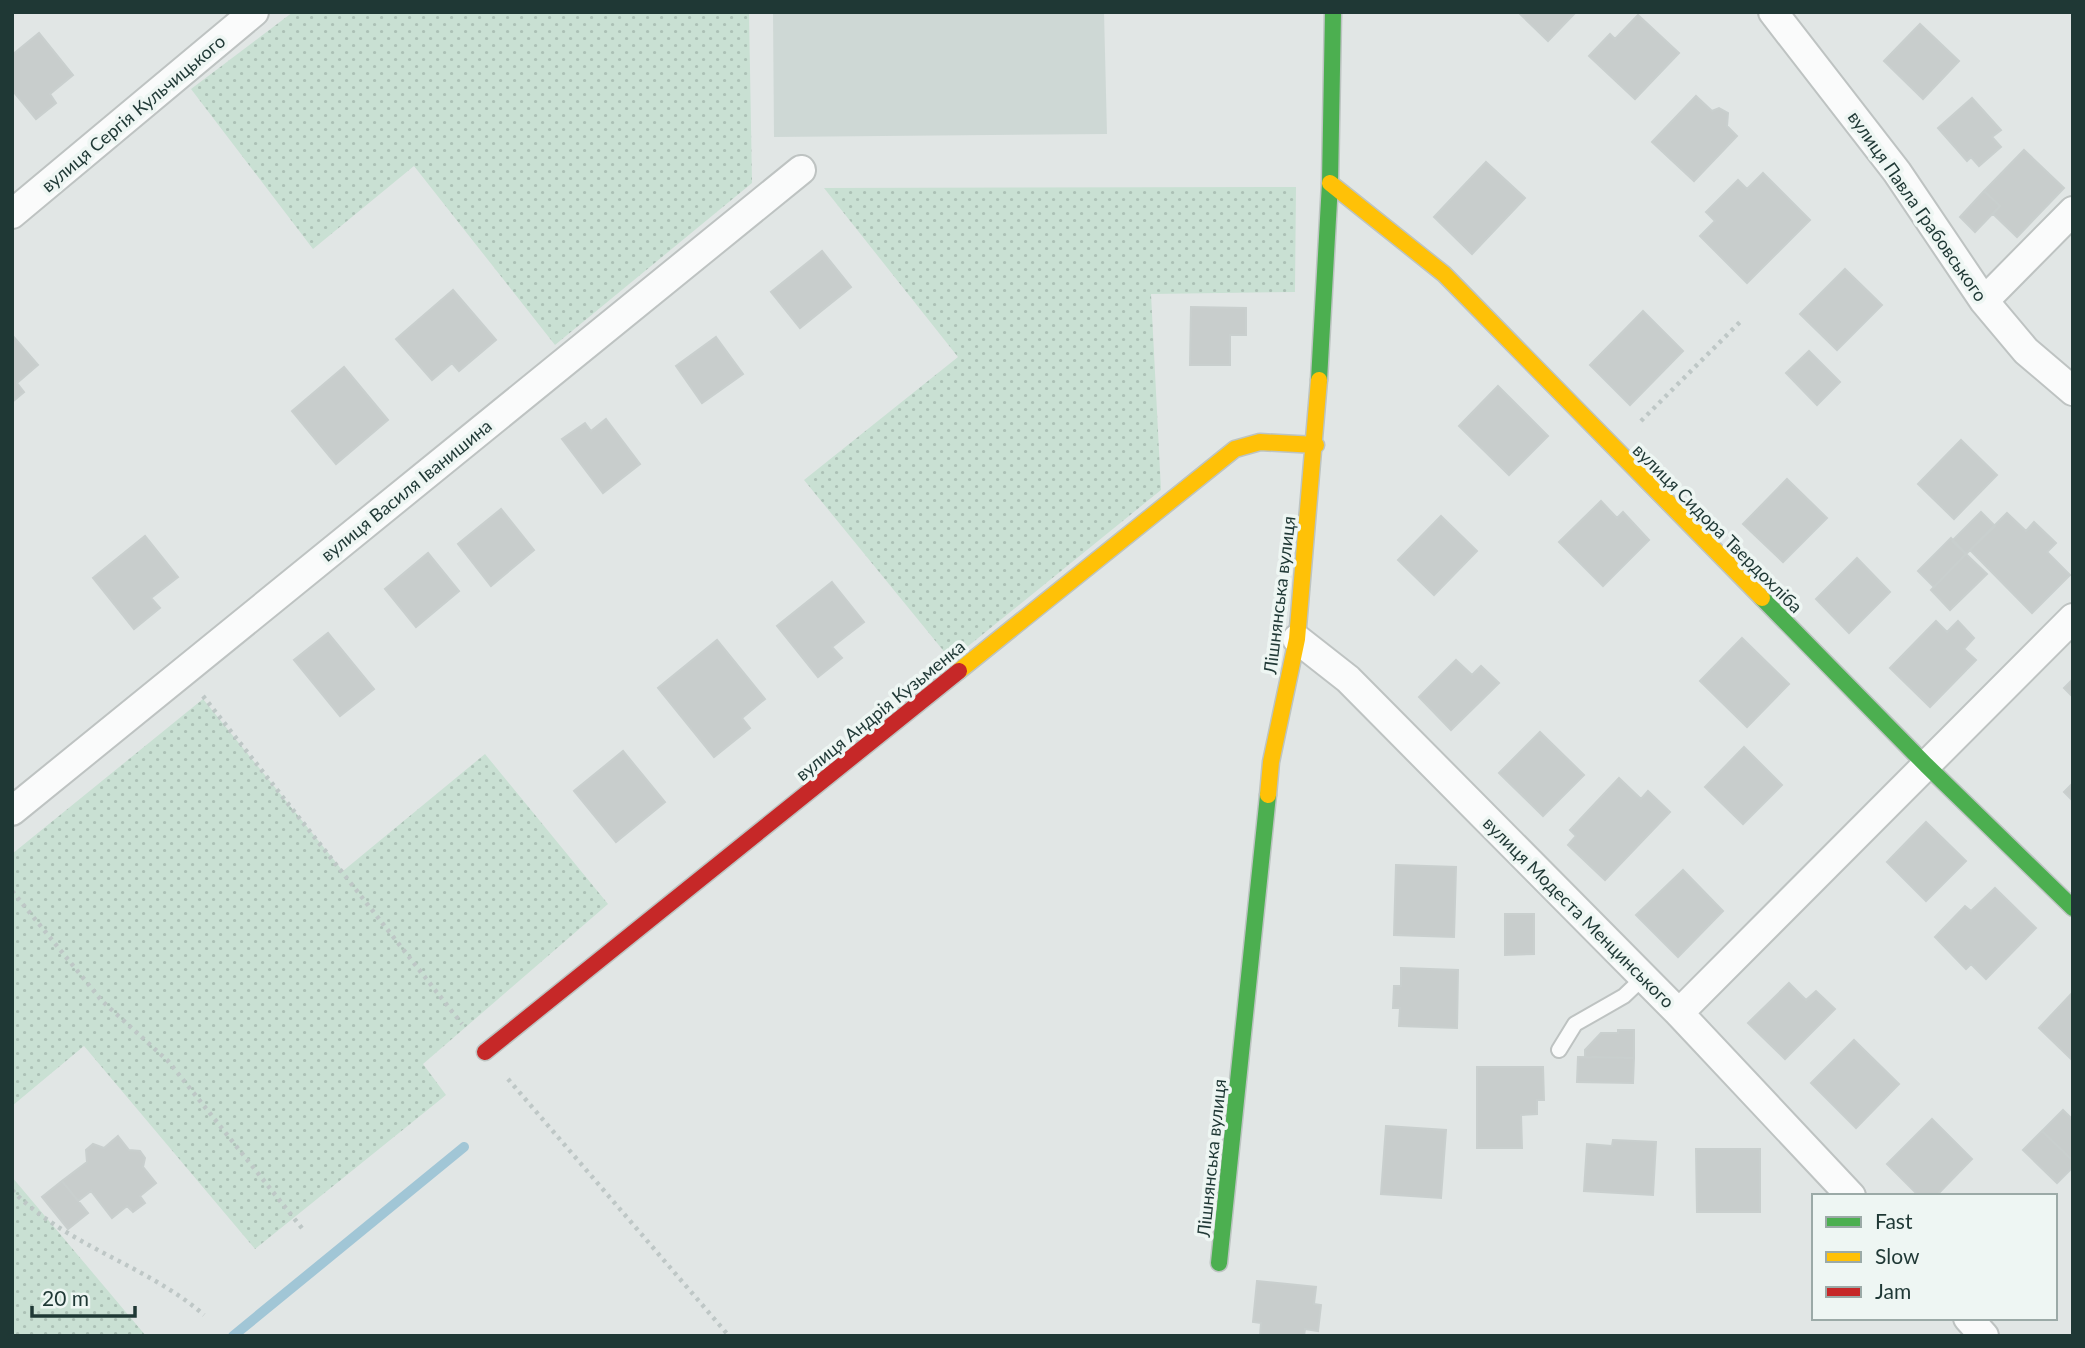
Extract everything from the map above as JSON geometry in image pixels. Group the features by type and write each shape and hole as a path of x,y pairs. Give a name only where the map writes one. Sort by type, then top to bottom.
{"street":[{"name":"вулиця Сергія Кульчицького","path":"12,214 254,12"},
{"name":"Лішнянська вулиця","path":"1219,1263 1271,762 1297,639 1316,445 1330,183 1334,12"},
{"name":"вулиця Павла Грабовського","path":"1773,12 1897,172 1984,301 2025,351 2073,391"},
{"name":"вулиця Василя Іванишина","path":"12,811 801,170"},
{"name":"вулиця Сидора Твердохліба","path":"1330,183 1444,275 1926,765 2073,908"},
{"path":"1984,301 2073,211"},
{"name":"вулиця Андрія Кузьменка","path":"485,1052 1236,449 1260,442 1316,445"},
{"path":"1679,1013 2073,618"},
{"name":"вулиця Модеста Менцинського","path":"1297,639 1348,679 1644,977 1849,1194"},
{"path":"1970,1320 1984,1336"}],"lane":[{"path":"1559,1050 1575,1024 1618,1000 1644,977"}],"path":[{"path":"1613,449 1742,320"},
{"path":"185,672 485,1052 729,1336"},
{"path":"12,891 102,1001 169,1061 304,1232"},
{"path":"12,1190 68,1232 173,1292 204,1315"}],"shaded area":[{"path":"773,12 1104,12 1107,134 774,137"}],"green space":[{"path":"293,12 749,12 752,183 555,345 414,166 313,249 191,89"},
{"path":"1296,187 1295,292 1151,294 1161,490 951,660 804,480 958,357 824,188"},
{"path":"203,699 343,871 485,754 608,904 423,1064 446,1095 255,1249 84,1046 12,1106 12,854"},
{"path":"12,1177 146,1336 12,1336"}],"building":[{"path":"1518,12 1576,12 1548,41"},
{"path":"1638,15 1679,53 1635,99 1589,56 1610,34 1615,39"},
{"path":"1920,24 1959,61 1923,99 1884,61"},
{"path":"39,33 73,75 50,94 56,103 36,119 12,90 12,55"},
{"path":"1696,96 1712,111 1719,108 1728,113 1727,126 1737,136 1694,181 1652,142"},
{"path":"1972,98 2001,130 1992,137 2001,147 1979,166 1971,157 1967,161 1938,128"},
{"path":"2024,150 2064,188 2017,237 1993,214 2000,206 1984,191"},
{"path":"1486,162 1525,198 1472,254 1434,217"},
{"path":"1763,173 1810,220 1747,283 1700,236 1715,221 1706,212 1738,180 1747,189"},
{"path":"1984,191 2000,206 1975,232 1960,217"},
{"path":"822,251 851,287 800,328 771,292"},
{"path":"1845,269 1882,305 1837,350 1800,314"},
{"path":"453,290 496,340 459,371 452,363 432,380 396,339"},
{"path":"1191,307 1246,308 1246,335 1230,335 1230,365 1190,365"},
{"path":"1643,311 1683,351 1630,405 1590,365"},
{"path":"12,335 38,365 17,383 24,392 12,402"},
{"path":"716,337 743,374 702,403 676,366"},
{"path":"1809,351 1840,382 1817,405 1786,373"},
{"path":"344,367 388,420 336,464 292,411"},
{"path":"1498,386 1548,436 1509,475 1459,426"},
{"path":"606,419 640,464 603,493 562,439 585,423 591,431"},
{"path":"1961,440 1997,475 1954,519 1918,484"},
{"path":"1787,479 1827,518 1783,562 1743,524"},
{"path":"1601,501 1617,518 1623,512 1649,540 1603,586 1559,542"},
{"path":"501,509 534,550 491,586 458,544"},
{"path":"1981,512 1995,526 1966,554 1952,541"},
{"path":"2007,513 2026,531 2034,522 2056,543 2047,552 2070,575 2032,613 1970,550"},
{"path":"1441,516 1477,551 1434,595 1398,560"},
{"path":"145,536 178,577 151,598 160,608 134,629 93,578"},
{"path":"1951,538 1966,554 1934,587 1918,571"},
{"path":"428,553 459,591 416,627 385,589"},
{"path":"1966,554 1987,574 1950,610 1931,590"},
{"path":"1857,558 1890,592 1849,633 1816,599"},
{"path":"832,582 864,622 832,647 842,658 818,677 777,626"},
{"path":"1936,621 1947,632 1958,621 1974,638 1964,649 1976,660 1930,707 1890,668"},
{"path":"328,633 374,689 340,716 294,660"},
{"path":"1742,638 1789,684 1747,727 1700,681"},
{"path":"717,640 765,699 742,718 750,728 714,757 658,688"},
{"path":"1456,660 1472,675 1481,666 1499,683 1451,730 1419,697"},
{"path":"2073,679 2073,697 2064,688"},
{"path":"1540,732 1584,775 1543,816 1499,773"},
{"path":"1744,747 1782,785 1743,824 1705,787"},
{"path":"623,751 665,802 616,842 574,791"},
{"path":"1619,778 1641,799 1648,791 1670,812 1605,880 1568,845 1576,836 1570,830"},
{"path":"2073,783 2073,801 2064,792"},
{"path":"1926,822 1966,861 1926,901 1887,862"},
{"path":"1396,865 1456,867 1454,937 1394,935"},
{"path":"1683,870 1723,911 1678,957 1636,915"},
{"path":"1995,888 2036,928 1986,979 1971,964 1966,969 1935,937 1965,906 1971,911"},
{"path":"1505,914 1534,914 1534,954 1505,955"},
{"path":"1401,968 1458,970 1457,1028 1399,1026 1400,1008 1393,1008 1394,986 1401,986"},
{"path":"1789,983 1806,1000 1816,991 1835,1009 1785,1059 1748,1023"},
{"path":"2073,992 2073,1061 2039,1028"},
{"path":"1618,1030 1634,1030 1634,1058 1585,1057 1585,1050 1601,1033 1618,1033"},
{"path":"1854,1040 1899,1084 1856,1128 1811,1083"},
{"path":"1578,1057 1634,1058 1633,1083 1577,1082"},
{"path":"1477,1067 1543,1067 1544,1100 1537,1100 1537,1114 1521,1115 1522,1148 1477,1148"},
{"path":"2063,1110 2073,1120 2073,1161 2042,1131"},
{"path":"1932,1119 1972,1159 1938,1194 1917,1194 1887,1164"},
{"path":"1386,1126 1446,1130 1441,1198 1381,1194"},
{"path":"2042,1131 2073,1161 2073,1167 2057,1183 2023,1150"},
{"path":"118,1136 129,1150 140,1151 145,1158 143,1167 156,1183 140,1196 145,1203 133,1212 127,1206 112,1218 91,1191 78,1201 62,1181 87,1162 86,1150 93,1144 104,1148"},
{"path":"1613,1140 1656,1142 1653,1195 1584,1191 1587,1144 1612,1146"},
{"path":"1696,1149 1760,1149 1760,1212 1697,1212"},
{"path":"62,1181 88,1213 68,1229 42,1197"},
{"path":"1257,1281 1316,1287 1314,1304 1321,1305 1318,1331 1305,1329 1304,1336 1260,1336 1261,1323 1253,1322"}],"waterway":[{"path":"233,1336 464,1147"}],"traffic: fast":[{"path":"1319,380 1330,183 1333,12"},
{"path":"1762,598 1926,765 2073,908"},
{"path":"1219,1263 1268,795"}],"traffic: slow":[{"path":"1330,183 1444,274 1762,598"},
{"path":"1268,795 1271,762 1297,639 1319,380"},
{"path":"959,671 1235,449 1260,442 1316,445"}],"traffic: jam":[{"path":"485,1052 959,671"}]}
